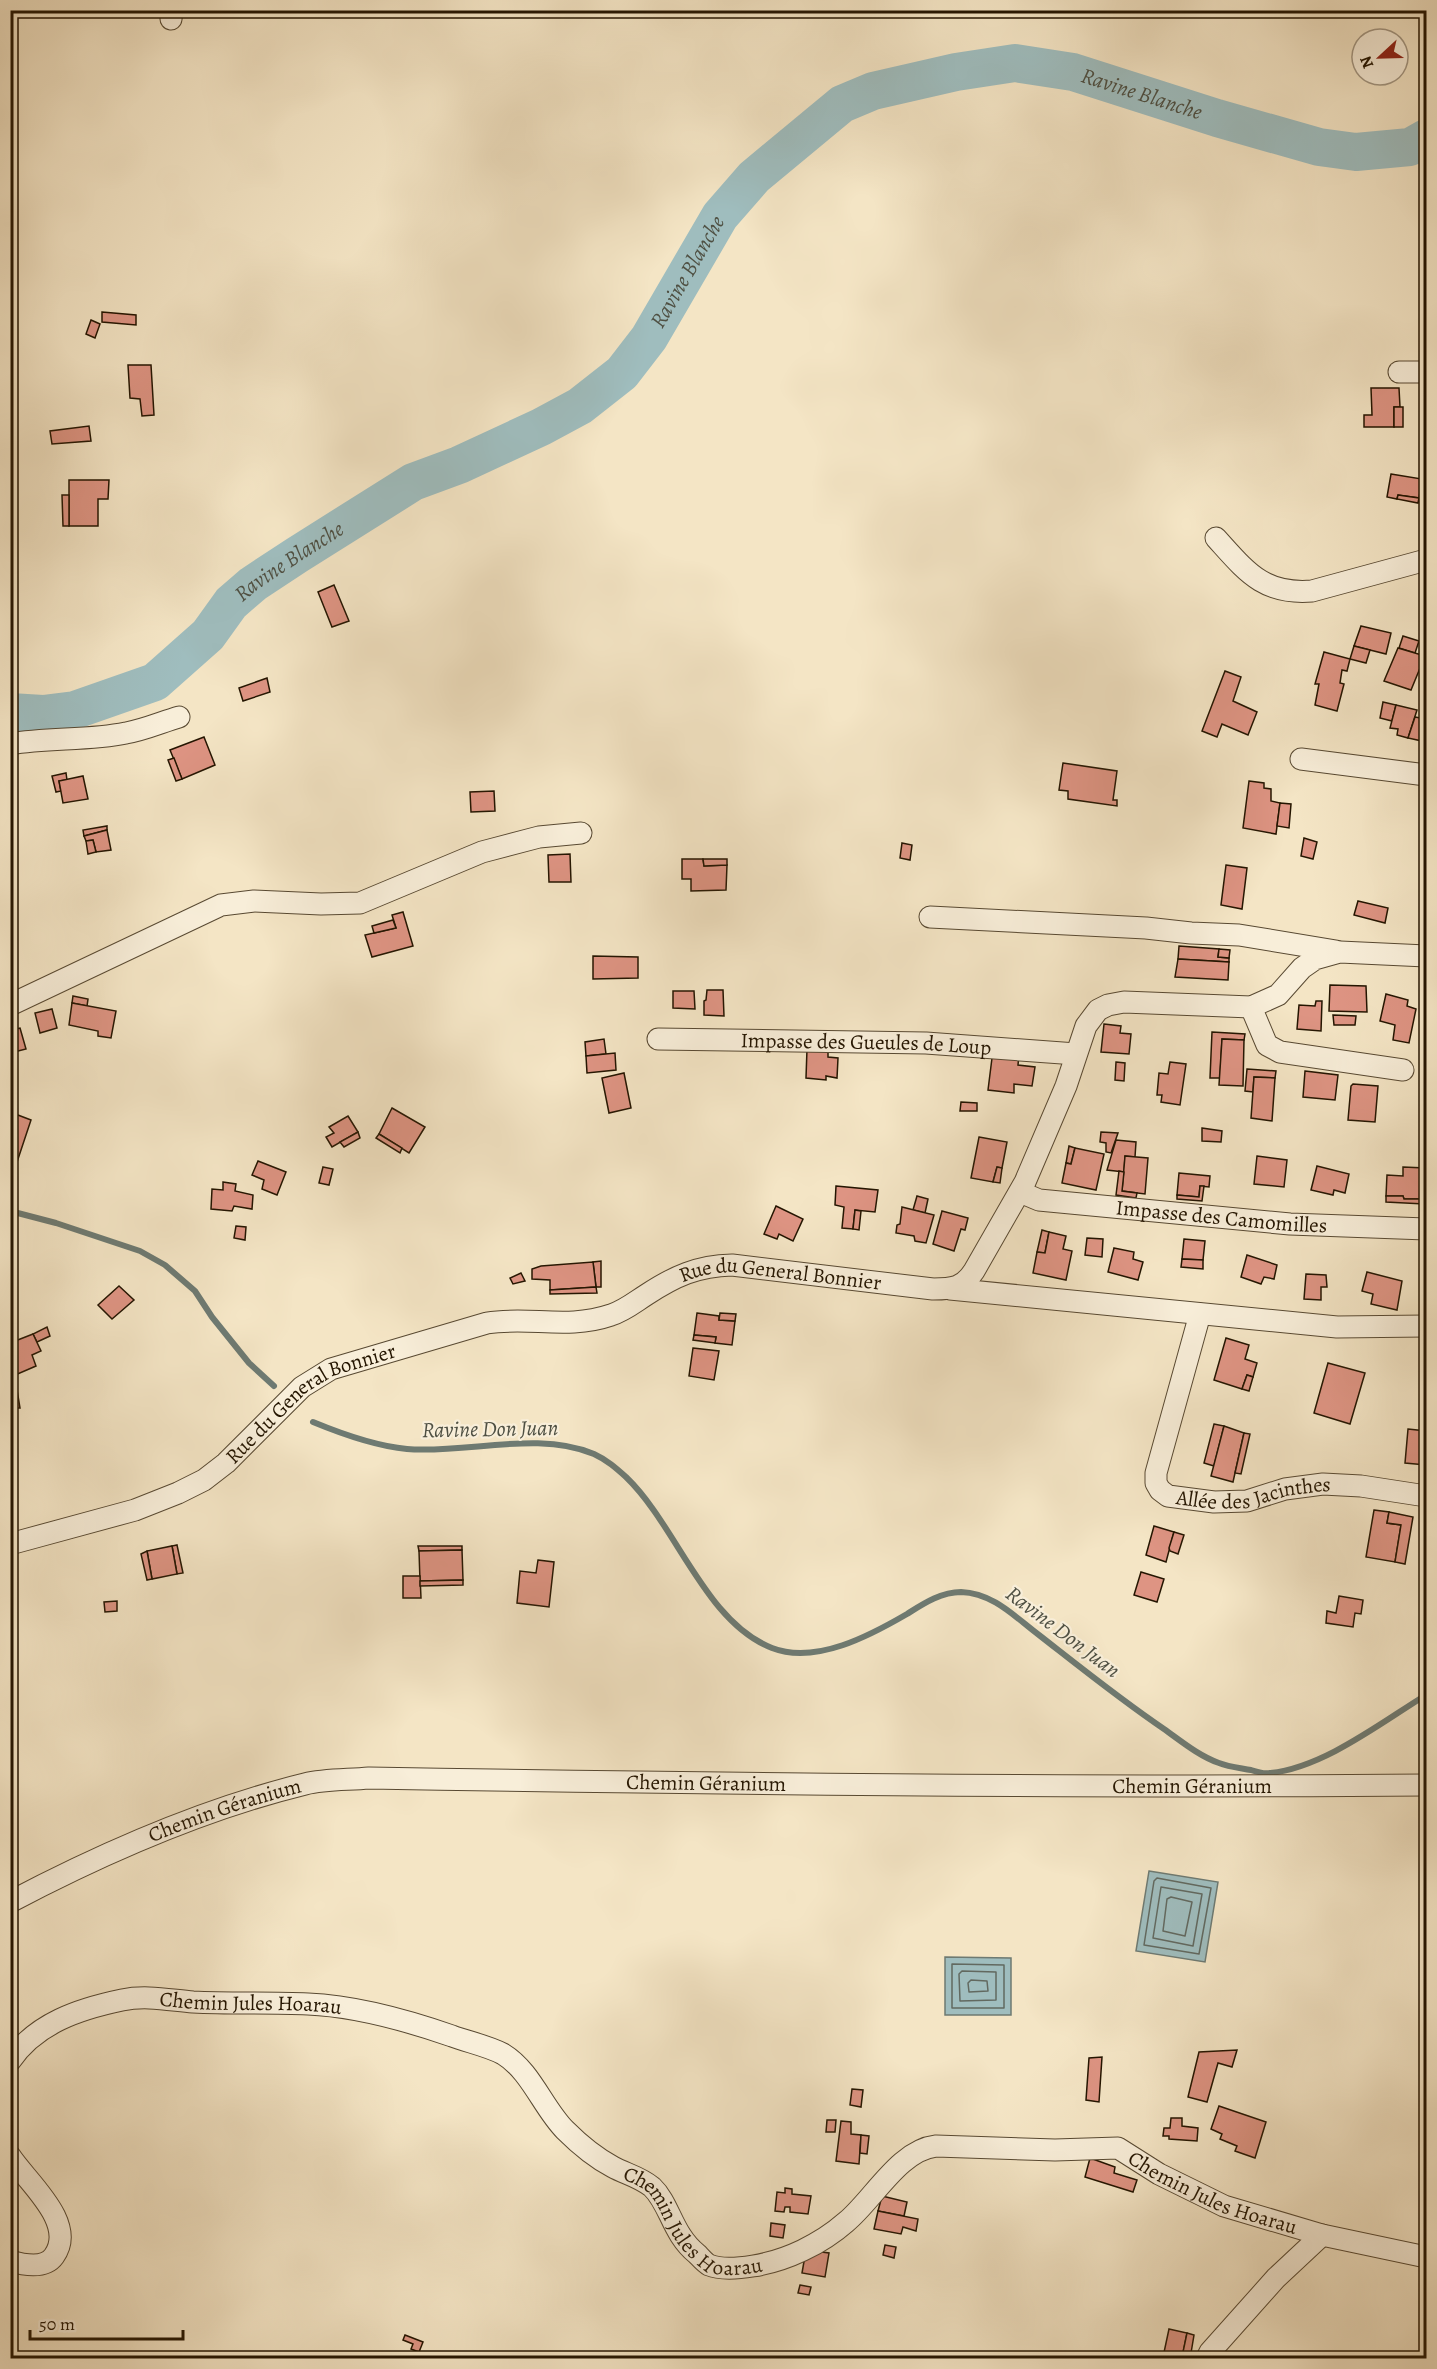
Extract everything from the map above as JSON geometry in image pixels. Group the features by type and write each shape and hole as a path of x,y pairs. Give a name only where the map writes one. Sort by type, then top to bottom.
{"street":[{"path":"1399,372 1426,372"},
{"path":"1216,538 1248,574 1263,584 1295,592 1312,591 1426,560"},
{"path":"10,744 127,733 179,717"},
{"path":"1301,759 1426,775"},
{"path":"10,1005 222,905 254,901 360,903 482,852 539,837 581,833"},
{"path":"930,916 1239,935 1340,952 1426,956"},
{"path":"950,1289 960,1287 968,1281 1020,1192 1066,1086 1086,1026 1098,1010 1108,1005 1124,1002 1251,1007 1278,994 1302,968 1315,959 1340,952"},
{"path":"1251,1007 1268,1045 1280,1053 1403,1070"},
{"name":"Impasse des Gueules de Loup","path":"657,1039 927,1043 1076,1054"},
{"name":"Impasse des Camomilles","path":"1020,1192 1039,1200 1290,1224 1426,1229"},
{"name":"Rue du General Bonnier","path":"10,1544 135,1510 178,1493 204,1480 226,1463 302,1387 332,1369 487,1323 504,1320 580,1323 611,1315 633,1305 676,1277 709,1266 732,1266 950,1289"},
{"path":"950,1289 1337,1327 1426,1326"},
{"name":"Allée des Jacinthes","path":"1200,1314 1156,1473 1156,1483 1160,1490 1176,1498 1231,1503 1247,1501 1285,1489 1323,1484 1361,1486 1426,1496"},
{"name":"Chemin Géranium","path":"10,1902 75,1868 213,1812 307,1784 369,1778 845,1786 1426,1785"},
{"name":"Chemin Jules Hoarau","path":"10,2061 41,2028 60,2019 123,2000 144,1998 192,2002 310,2004 382,2016 435,2030 503,2055 519,2068 564,2129 597,2157 652,2187 677,2232 690,2248 709,2265 744,2268 766,2264 815,2244 846,2223 904,2160 927,2147 936,2146 1055,2150 1118,2148 1159,2174 1224,2205 1322,2235 1426,2257"},
{"path":"10,2156 51,2208 58,2224 60,2238 52,2259 26,2265 10,2261"},
{"path":"1207,2358 1276,2278 1322,2235"}],"water":[{"path":"1149,1871 1218,1882 1205,1962 1136,1951"},
{"path":"945,1957 1011,1958 1011,2015 945,2015"}],"building":[{"path":"102,312 136,315 136,325 102,322"},
{"path":"91,320 100,324 95,338 86,334"},
{"path":"128,365 151,365 154,415 142,416 140,399 130,398"},
{"path":"1371,388 1399,388 1400,407 1394,407 1394,427 1364,427 1364,415 1372,415"},
{"path":"1394,407 1403,407 1403,427 1394,427"},
{"path":"89,426 91,441 52,444 50,431"},
{"path":"1391,474 1422,479 1419,498 1398,495 1397,499 1387,497"},
{"path":"69,480 109,480 108,499 98,499 98,526 69,526"},
{"path":"62,495 69,495 69,526 63,526"},
{"path":"1398,495 1419,498 1418,503 1397,499"},
{"path":"334,585 349,621 332,627 318,592"},
{"path":"1361,626 1391,633 1386,654 1354,646"},
{"path":"1403,636 1419,641 1415,653 1399,648"},
{"path":"1354,646 1370,650 1366,663 1350,659"},
{"path":"1398,648 1425,656 1411,690 1384,681"},
{"path":"1324,652 1350,659 1347,671 1342,670 1340,683 1344,684 1337,711 1315,705 1319,684 1315,684"},
{"path":"1225,671 1241,677 1233,701 1257,712 1248,735 1222,724 1217,737 1202,731"},
{"path":"267,678 270,692 243,701 239,688"},
{"path":"1383,702 1396,705 1392,721 1380,718"},
{"path":"1396,705 1417,710 1408,738 1397,735 1398,729 1390,728"},
{"path":"1415,717 1426,719 1422,741 1408,738"},
{"path":"204,737 215,765 182,779 170,750"},
{"path":"174,758 182,779 176,781 168,760"},
{"path":"1063,763 1117,771 1113,800 1117,800 1117,806 1068,799 1068,791 1059,790"},
{"path":"66,773 67,780 59,781 61,791 56,792 52,776"},
{"path":"83,776 88,799 63,803 59,781"},
{"path":"1249,781 1264,783 1264,788 1271,789 1271,801 1280,803 1276,834 1243,828"},
{"path":"494,791 495,811 471,812 470,792"},
{"path":"1280,803 1291,804 1289,828 1277,826"},
{"path":"107,826 107,830 84,836 83,830"},
{"path":"107,830 111,850 96,852 93,840 86,841 84,836"},
{"path":"1304,838 1317,842 1313,859 1301,856"},
{"path":"93,840 96,852 88,854 86,841"},
{"path":"902,843 912,845 910,860 900,858"},
{"path":"570,854 571,882 549,882 548,855"},
{"path":"682,859 703,859 704,866 727,865 726,890 691,891 691,879 682,879"},
{"path":"703,859 727,859 727,865 704,866"},
{"path":"1226,865 1247,868 1242,909 1221,905"},
{"path":"1358,901 1388,908 1385,923 1354,915"},
{"path":"403,912 413,946 372,957 365,935 396,928 392,915"},
{"path":"393,920 396,928 374,933 372,926"},
{"path":"1179,946 1219,949 1218,957 1229,958 1229,962 1178,959"},
{"path":"1219,949 1230,950 1229,958 1218,957"},
{"path":"593,956 638,957 638,978 593,979"},
{"path":"1178,959 1229,962 1228,980 1175,977"},
{"path":"1330,985 1366,986 1367,1012 1329,1011"},
{"path":"707,990 723,990 724,1016 704,1015"},
{"path":"673,991 694,991 695,1009 673,1008"},
{"path":"1386,994 1408,1000 1407,1006 1416,1009 1409,1043 1393,1040 1395,1025 1380,1021"},
{"path":"73,996 88,999 87,1006 72,1003"},
{"path":"1316,1001 1322,1001 1321,1031 1297,1029 1299,1005 1315,1006"},
{"path":"72,1003 116,1011 111,1038 98,1036 98,1031 69,1025"},
{"path":"52,1009 57,1028 40,1033 35,1013"},
{"path":"1333,1015 1356,1016 1355,1025 1334,1025"},
{"path":"1104,1024 1121,1026 1120,1033 1131,1034 1129,1054 1101,1052"},
{"path":"20,1028 26,1049 10,1053 10,1030"},
{"path":"1212,1032 1245,1034 1244,1040 1222,1039 1220,1078 1210,1078"},
{"path":"604,1039 606,1054 586,1056 585,1042"},
{"path":"1222,1039 1244,1040 1243,1086 1219,1085"},
{"path":"807,1049 828,1050 828,1057 838,1058 837,1078 826,1076 826,1080 806,1078"},
{"path":"993,1050 1019,1054 1018,1065 1035,1067 1032,1086 1014,1084 1014,1093 988,1090"},
{"path":"615,1053 616,1070 587,1073 586,1056"},
{"path":"1116,1062 1125,1063 1124,1081 1115,1080"},
{"path":"1170,1062 1186,1064 1180,1105 1161,1102 1162,1095 1157,1095 1159,1073 1168,1074"},
{"path":"1247,1069 1276,1071 1275,1078 1254,1077 1253,1092 1245,1091"},
{"path":"1305,1071 1338,1075 1335,1100 1303,1097"},
{"path":"624,1073 631,1108 609,1113 602,1078"},
{"path":"1254,1077 1275,1078 1272,1121 1251,1118"},
{"path":"1353,1084 1378,1086 1375,1122 1348,1120"},
{"path":"961,1102 977,1103 977,1111 960,1111"},
{"path":"392,1108 425,1127 409,1153 379,1134"},
{"path":"10,1112 31,1120 16,1165 10,1163"},
{"path":"348,1116 358,1132 332,1147 326,1137 334,1133 329,1127"},
{"path":"1202,1128 1222,1131 1221,1142 1202,1141"},
{"path":"358,1132 360,1138 344,1147 340,1142"},
{"path":"1101,1132 1118,1133 1111,1153 1106,1152 1106,1143 1100,1142"},
{"path":"379,1134 402,1148 400,1153 376,1138"},
{"path":"979,1137 1007,1142 1002,1168 997,1167 993,1182 971,1178"},
{"path":"1116,1140 1136,1142 1135,1157 1125,1156 1124,1172 1107,1170"},
{"path":"1069,1146 1075,1148 1071,1164 1066,1163"},
{"path":"1075,1148 1104,1154 1096,1190 1062,1183 1066,1163 1071,1164"},
{"path":"1125,1156 1148,1158 1145,1194 1122,1191"},
{"path":"1257,1156 1287,1160 1284,1187 1254,1184"},
{"path":"258,1161 286,1172 277,1195 262,1189 264,1180 252,1175"},
{"path":"1317,1166 1349,1174 1345,1193 1334,1190 1333,1195 1311,1190"},
{"path":"323,1167 333,1169 329,1185 319,1183"},
{"path":"997,1167 1002,1168 1000,1183 993,1182"},
{"path":"1403,1167 1425,1168 1425,1199 1386,1196 1387,1175 1403,1176"},
{"path":"1119,1171 1124,1172 1122,1191 1137,1193 1136,1198 1116,1195"},
{"path":"1179,1173 1210,1176 1209,1187 1200,1186 1199,1197 1177,1195"},
{"path":"223,1182 236,1184 235,1191 253,1195 252,1209 234,1206 232,1211 211,1209 212,1189 223,1190"},
{"path":"836,1186 878,1190 875,1212 855,1210 853,1229 842,1228 844,1207 835,1205"},
{"path":"1200,1186 1204,1186 1202,1201 1177,1199 1177,1195 1199,1197"},
{"path":"917,1196 928,1199 925,1213 913,1210"},
{"path":"1386,1196 1425,1199 1424,1204 1386,1202"},
{"path":"776,1206 803,1219 793,1241 779,1234 777,1239 764,1234"},
{"path":"902,1207 934,1215 926,1243 915,1241 914,1236 896,1233 897,1225 900,1224"},
{"path":"855,1210 861,1211 859,1230 853,1229"},
{"path":"942,1211 968,1218 965,1230 961,1229 954,1251 933,1244"},
{"path":"236,1226 246,1227 245,1240 234,1238"},
{"path":"1042,1230 1049,1232 1045,1253 1037,1252"},
{"path":"1049,1232 1066,1236 1063,1249 1072,1251 1066,1280 1033,1273 1037,1252 1045,1253"},
{"path":"1087,1238 1103,1239 1102,1257 1085,1255"},
{"path":"1184,1239 1205,1241 1203,1260 1182,1259"},
{"path":"1114,1248 1134,1252 1133,1259 1143,1262 1138,1280 1108,1272"},
{"path":"1247,1255 1277,1265 1274,1279 1264,1277 1261,1284 1241,1277"},
{"path":"1182,1259 1203,1260 1203,1269 1181,1267"},
{"path":"601,1261 601,1287 596,1287 593,1262"},
{"path":"593,1262 596,1287 550,1290 550,1280 532,1279 532,1269 541,1266"},
{"path":"1367,1272 1402,1281 1397,1310 1371,1304 1373,1294 1362,1291"},
{"path":"521,1273 525,1281 513,1284 510,1278"},
{"path":"1306,1274 1326,1275 1327,1287 1321,1287 1321,1300 1304,1299"},
{"path":"119,1286 134,1300 112,1319 98,1305"},
{"path":"596,1287 597,1293 550,1294 550,1290"},
{"path":"697,1313 719,1316 719,1320 735,1321 732,1345 715,1343 716,1337 694,1335"},
{"path":"720,1313 736,1314 735,1321 719,1320"},
{"path":"47,1327 50,1336 37,1342 33,1334"},
{"path":"33,1334 41,1351 32,1355 36,1366 13,1376 10,1363 14,1361 10,1343"},
{"path":"694,1335 716,1337 715,1343 693,1340"},
{"path":"1226,1338 1249,1345 1245,1359 1257,1363 1253,1377 1247,1375 1242,1389 1214,1380"},
{"path":"693,1348 719,1351 714,1380 689,1376"},
{"path":"1328,1363 1365,1373 1350,1424 1314,1413"},
{"path":"1247,1375 1253,1377 1249,1391 1242,1389"},
{"path":"10,1389 17,1390 20,1408 15,1408 16,1434 10,1434"},
{"path":"1214,1424 1224,1426 1214,1466 1204,1463"},
{"path":"1224,1426 1244,1433 1233,1482 1211,1476"},
{"path":"1408,1429 1426,1431 1426,1465 1405,1463"},
{"path":"1244,1433 1250,1434 1241,1474 1235,1473"},
{"path":"1374,1510 1389,1512 1387,1523 1401,1525 1395,1562 1366,1557"},
{"path":"1389,1512 1413,1517 1405,1564 1395,1562 1401,1525 1387,1523"},
{"path":"1154,1526 1174,1532 1166,1562 1146,1555"},
{"path":"1174,1532 1184,1535 1178,1554 1170,1551 1169,1548"},
{"path":"177,1545 183,1573 177,1574 172,1546"},
{"path":"172,1546 177,1574 152,1579 147,1551"},
{"path":"418,1546 462,1546 462,1550 419,1551"},
{"path":"462,1550 463,1580 420,1581 419,1551"},
{"path":"147,1551 152,1579 147,1580 141,1554"},
{"path":"538,1560 554,1562 549,1607 517,1603 520,1571 536,1573"},
{"path":"1141,1572 1164,1579 1157,1602 1134,1595"},
{"path":"403,1576 420,1576 421,1598 403,1598"},
{"path":"463,1580 463,1585 420,1586 420,1581"},
{"path":"1339,1596 1363,1600 1361,1614 1355,1613 1353,1627 1326,1623 1327,1611 1336,1613"},
{"path":"117,1601 117,1611 105,1612 104,1602"},
{"path":"1237,2050 1232,2067 1218,2063 1207,2102 1188,2097 1199,2052"},
{"path":"1102,2057 1099,2102 1086,2100 1089,2058"},
{"path":"852,2089 863,2090 861,2107 850,2105"},
{"path":"1219,2106 1266,2122 1255,2158 1235,2151 1237,2146 1220,2139 1222,2134 1211,2129"},
{"path":"1171,2118 1182,2118 1182,2126 1198,2128 1197,2141 1169,2139 1169,2136 1163,2136 1164,2128 1170,2128"},
{"path":"827,2120 836,2120 835,2132 826,2132"},
{"path":"841,2121 851,2122 851,2134 861,2135 859,2164 836,2161"},
{"path":"861,2135 869,2136 867,2154 860,2153"},
{"path":"1090,2158 1115,2167 1114,2173 1137,2180 1133,2192 1085,2177"},
{"path":"785,2188 792,2189 792,2194 811,2196 808,2214 790,2212 790,2207 785,2207 784,2212 775,2211 777,2192 785,2193"},
{"path":"882,2196 907,2202 904,2216 878,2211"},
{"path":"878,2211 918,2219 916,2231 903,2227 901,2234 874,2229"},
{"path":"771,2223 785,2225 783,2238 770,2236"},
{"path":"885,2245 896,2247 894,2258 883,2255"},
{"path":"806,2250 829,2253 825,2277 802,2273"},
{"path":"800,2285 811,2287 809,2295 798,2293"},
{"path":"1169,2329 1187,2333 1182,2358 1163,2357"},
{"path":"1187,2333 1194,2335 1191,2353 1183,2352"},
{"path":"405,2335 423,2342 419,2352 411,2349 413,2344 403,2340"}],"waterway":[{"name":"Ravine Blanche","path":"10,712 43,714 75,710 155,682 208,635 231,603 253,584 297,555 413,482 459,465 580,406 622,373 649,338 720,216 754,177 842,104 873,91 956,72 1015,63 1073,72 1217,118 1319,147 1356,152 1410,147 1426,138"},
{"name":"Ravine Don Juan","path":"10,1211 56,1223 140,1251 165,1265 195,1291 212,1317 249,1363 274,1386"},
{"name":"Ravine Don Juan","path":"313,1422 359,1439 407,1449 430,1450 526,1443 572,1447 594,1454 619,1470 644,1497 693,1571 728,1617 749,1635 772,1648 807,1653 825,1650 877,1631 939,1596 961,1592 973,1593 993,1601 1012,1614 1116,1695 1184,1743 1204,1756 1227,1766 1268,1773 1311,1762 1351,1742 1426,1695"}]}
